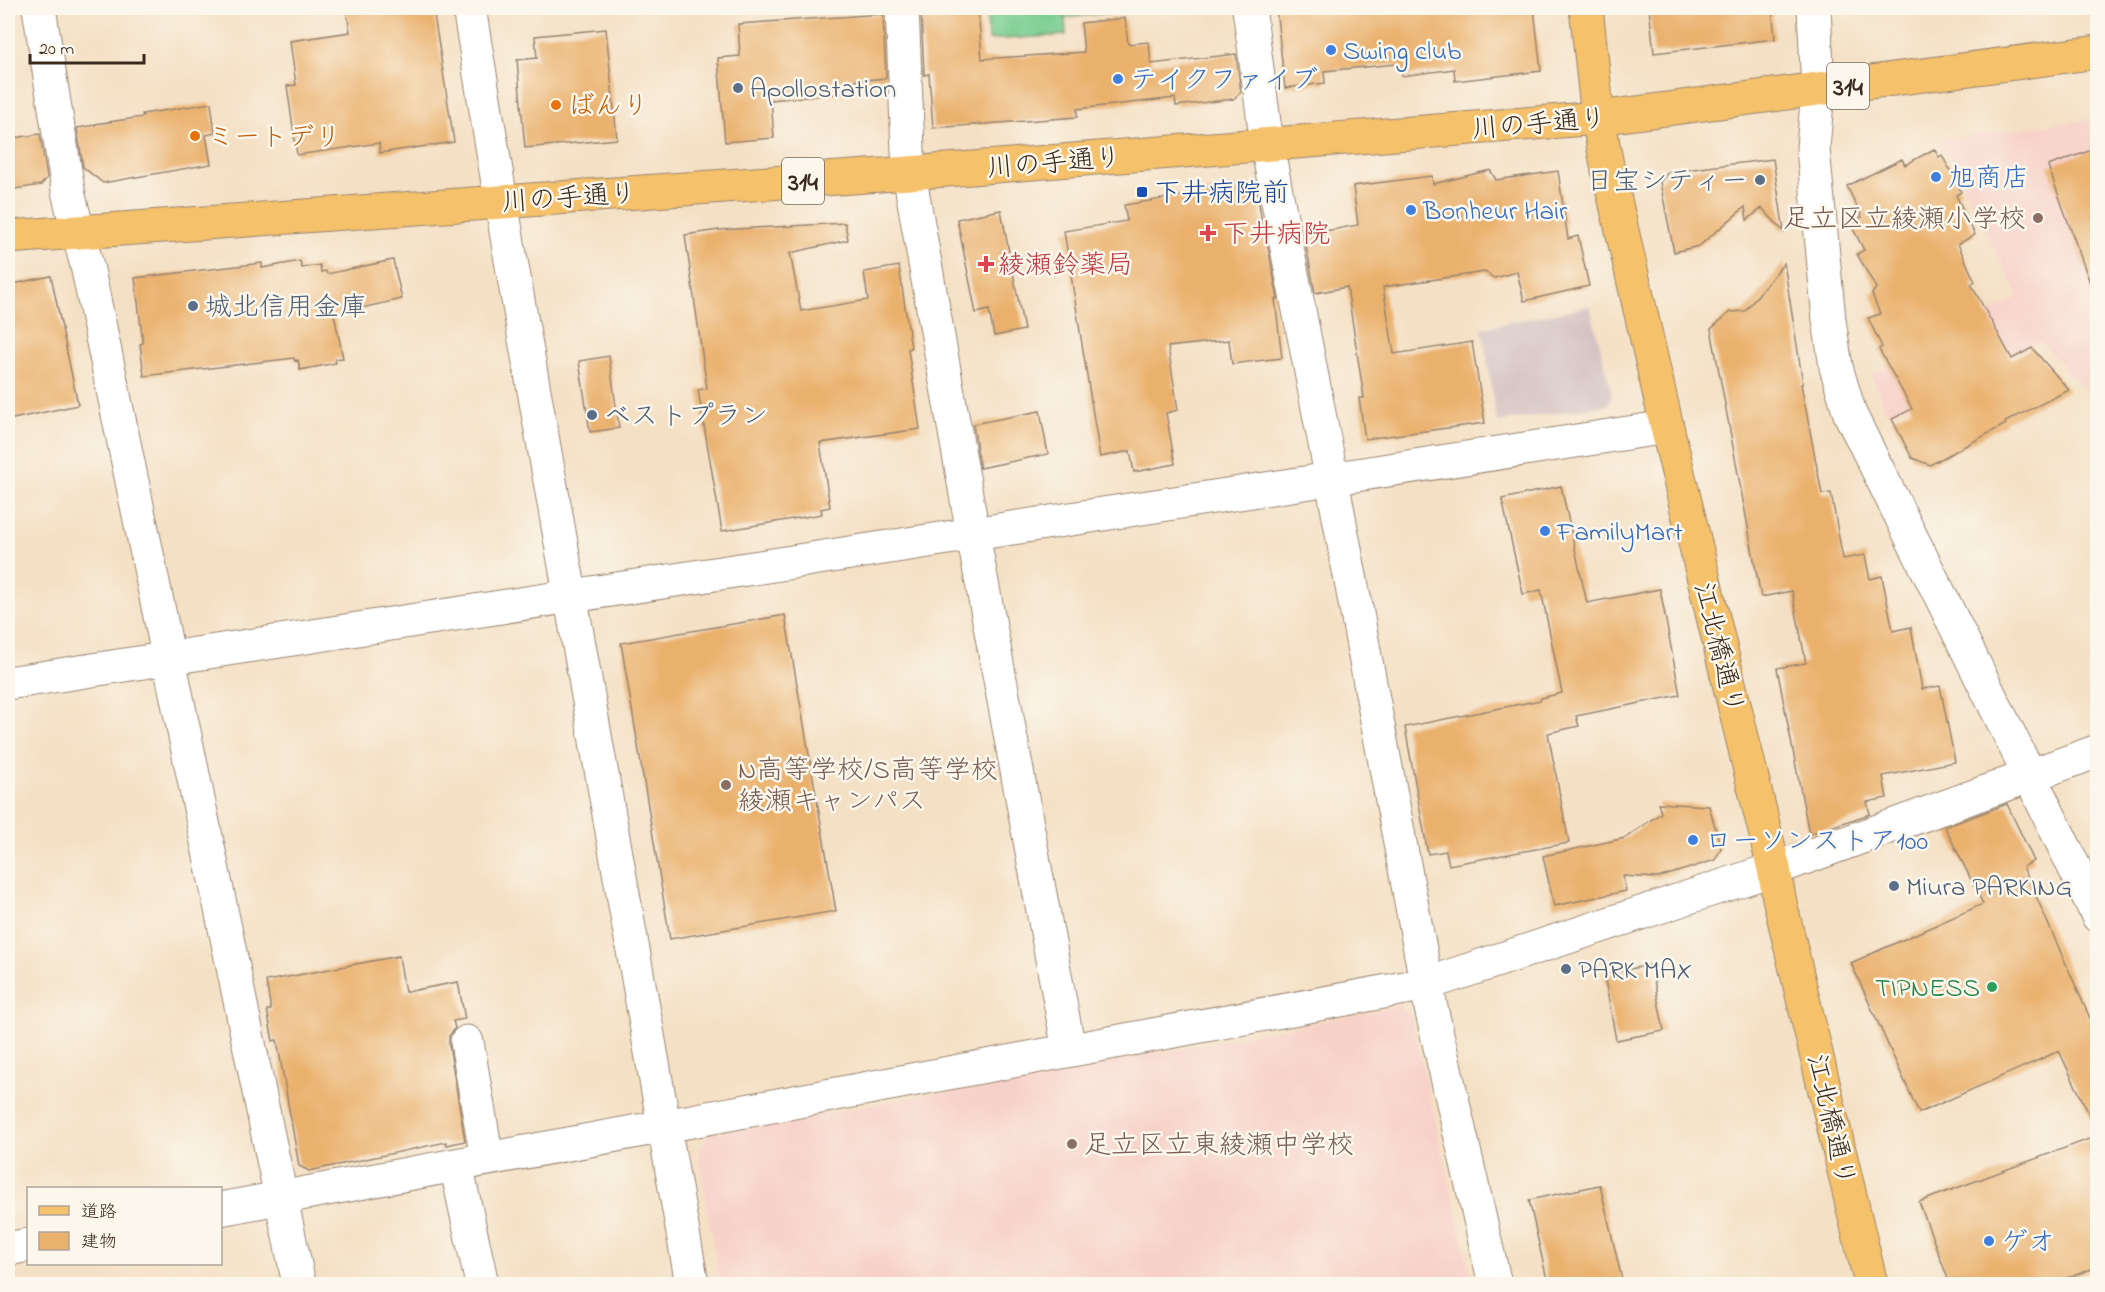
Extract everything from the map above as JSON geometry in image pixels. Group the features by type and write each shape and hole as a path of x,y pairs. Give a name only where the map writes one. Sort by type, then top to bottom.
{"main road":[{"name":"江北橋通り","path":"1586,8 1598,118 1607,165 1871,1284"},
{"name":"川の手通り","path":"8,237 909,173 1598,118 2097,52"}],"street":[{"path":"39,8 69,196 88,270 299,1284"},
{"path":"469,8 501,202 692,1284"},
{"path":"903,8 909,173 973,535 1069,1050"},
{"path":"1249,8 1267,145 1426,984 1495,1284"},
{"path":"1814,8 1818,90 1813,148 1829,320 1836,367 1850,414 2097,916"},
{"path":"8,683 1667,427"},
{"path":"222,1209 1426,984 1774,869 2097,751"},
{"path":"467,1042 472,1162 482,1284"},
{"path":"8,1250 27,1245"}],"shaded area":[{"name":"足立区立綾瀬小学校","path":"2097,118 2097,418 2083,387 2040,341 1888,415 1871,375 2019,297 1939,140"},
{"path":"1590,306 1612,394 1608,405 1497,422 1482,328"},
{"name":"足立区立東綾瀬中学校","path":"1397,1006 1411,1015 1473,1284 720,1284 698,1154 709,1134 1172,1050"}],"green space":[{"path":"986,8 1147,8 1065,18 1066,35 989,40"}],"building":[{"path":"346,8 433,8 454,142 380,153 379,143 297,155 287,86 296,85 290,41 350,32"},
{"path":"924,8 978,8 982,59 1084,52 1081,23 1125,18 1128,44 1149,42 1151,64 1236,54 1241,92 1234,99 1176,106 1175,98 1077,109 1077,117 933,128 929,74 924,75 921,11 924,11"},
{"path":"1276,8 1534,8 1541,71 1455,81 1454,69 1402,76 1401,67 1396,68 1396,64 1324,71 1325,83 1285,88"},
{"path":"1649,8 1772,8 1775,39 1654,53"},
{"path":"883,14 886,78 855,81 856,92 771,100 774,138 725,142 718,58 740,56 738,24"},
{"path":"606,29 617,139 525,148 517,60 537,58 535,36"},
{"path":"211,103 215,133 206,135 211,164 103,183 83,167 77,128 143,117 142,114"},
{"path":"40,134 47,178 41,185 8,190 8,139"},
{"path":"2097,148 2097,291 2093,291 2048,166"},
{"path":"1934,149 1939,157 1942,155 1961,192 1956,195 1975,235 1958,244 1975,282 1971,284 2012,359 2032,348 2069,390 2005,422 2006,424 1930,465 1912,458 1892,419 1912,409 1879,349 1882,347 1868,318 1880,314 1872,294 1876,288 1857,254 1864,250 1850,223 1862,217 1847,186 1902,159 1905,165"},
{"path":"1773,159 1784,232 1762,208 1747,220 1745,207 1699,246 1674,252 1660,182 1668,172"},
{"path":"1490,170 1496,180 1558,171 1568,239 1578,236 1589,286 1524,301 1517,272 1494,278 1485,272 1383,287 1394,354 1472,342 1485,423 1365,439 1359,398 1364,398 1347,287 1315,293 1304,235 1358,225 1353,186 1432,176 1433,184"},
{"path":"1256,184 1265,242 1267,242 1278,299 1275,299 1282,358 1232,364 1229,340 1168,347 1178,410 1166,413 1175,464 1134,472 1130,451 1100,457 1064,231 1127,221 1124,205"},
{"path":"1001,210 1024,330 994,336 989,310 976,313 957,219"},
{"path":"845,223 848,240 790,253 801,311 868,300 864,272 899,266 920,429 820,443 830,507 821,509 822,514 722,531 698,390 707,388 685,235 719,230"},
{"path":"393,260 402,299 334,314 343,358 335,359 336,363 300,370 298,360 295,361 294,358 144,376 140,344 143,343 135,278 262,263 262,268 300,261 302,268 320,265 321,272 326,271 327,274"},
{"path":"1784,263 1803,384 1801,384 1822,494 1831,493 1843,559 1865,555 1870,579 1882,576 1893,631 1911,627 1922,689 1940,686 1955,762 1883,776 1887,798 1867,802 1870,814 1809,834 1777,668 1806,663 1792,591 1761,597 1711,329 1730,312 1745,311"},
{"path":"51,276 78,405 8,420 8,285"},
{"path":"609,356 619,428 590,432 579,361"},
{"path":"1040,411 1048,454 980,468 973,424"},
{"path":"1561,486 1587,603 1660,589 1680,695 1576,716 1579,726 1548,733 1569,843 1449,865 1446,851 1428,854 1405,727 1541,700 1541,698 1562,693 1541,590 1523,594 1502,499"},
{"path":"785,615 836,911 670,939 621,643"},
{"path":"1658,803 1709,806 1721,848 1715,860 1658,878 1623,876 1626,891 1554,906 1543,856 1625,838 1661,813"},
{"path":"2007,804 2034,861 2023,867 2097,1034 2097,1131 2059,1051 1919,1113 1851,963 1983,904 1945,827"},
{"path":"399,956 405,992 458,982 465,1019 453,1021 455,1028 449,1036 449,1045 465,1141 447,1145 446,1142 309,1171 299,1166 277,1040 273,1041 267,1010 271,1010 266,981"},
{"path":"1651,965 1664,1031 1616,1040 1604,974"},
{"path":"2097,1136 2097,1267 2050,1284 1950,1284 1919,1202"},
{"path":"1600,1185 1623,1284 1548,1284 1529,1200"}],"place":[{"name":"Swing club","path":"1331,50"},
{"name":"テイクファイブ","path":"1118,79"},
{"name":"Apollostation","path":"738,88"},
{"name":"ばんり","path":"556,105"},
{"name":"ミートデリ","path":"195,136"},
{"name":"旭商店","path":"1936,177"},
{"name":"日宝シティー","path":"1760,180"},
{"name":"下井病院前","path":"1142,192"},
{"name":"Bonheur Hair","path":"1411,210"},
{"name":"足立区立綾瀬小学校","path":"2038,218"},
{"name":"下井病院","path":"1208,233"},
{"name":"綾瀬鈴薬局","path":"986,264"},
{"name":"城北信用金庫","path":"193,306"},
{"name":"ベストプラン","path":"592,415"},
{"name":"FamilyMart","path":"1545,531"},
{"name":"N高等学校/S高等学校 綾瀬キャンパス","path":"726,785"},
{"name":"ローソンストア100","path":"1693,840"},
{"name":"Miura PARKING","path":"1894,886"},
{"name":"PARK MAX","path":"1566,969"},
{"name":"TIPNESS","path":"1992,987"},
{"name":"足立区立東綾瀬中学校","path":"1072,1144"},
{"name":"ゲオ","path":"1989,1241"}]}
